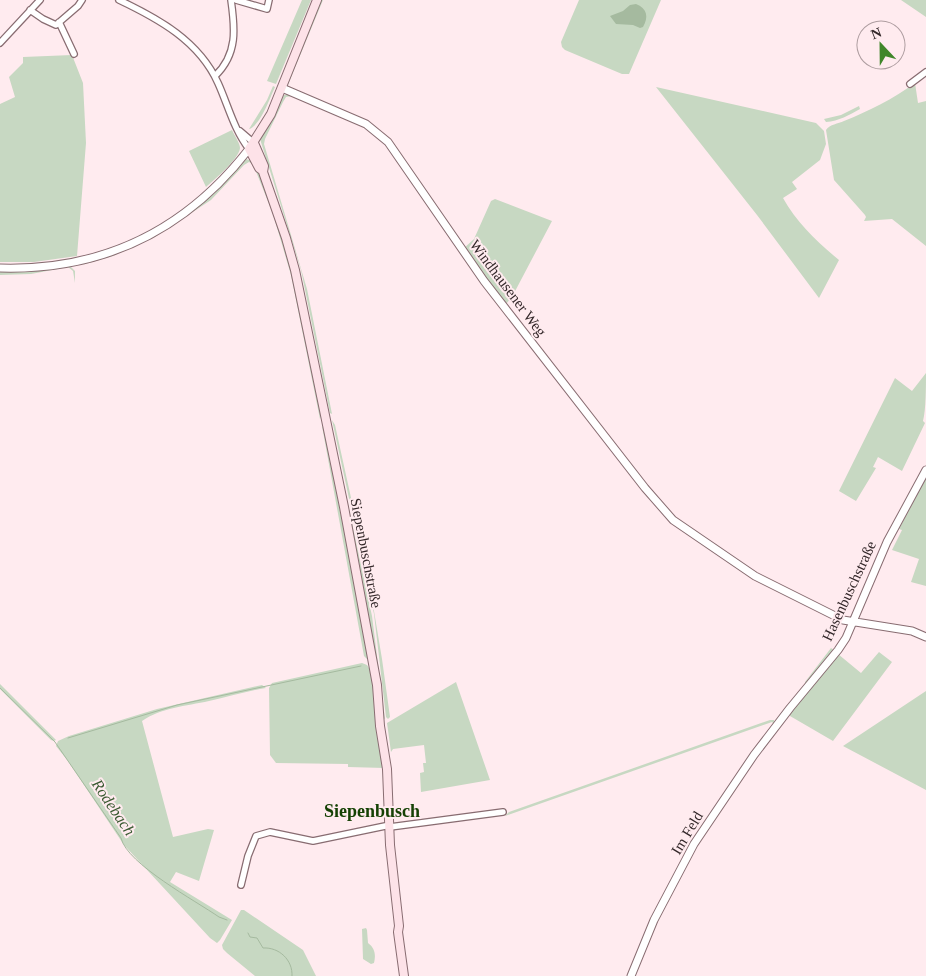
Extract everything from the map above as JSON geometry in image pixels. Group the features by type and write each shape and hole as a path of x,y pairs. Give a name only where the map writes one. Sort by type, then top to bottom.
{"main road":[{"path":"251,146 271,114 317,0"},
{"name":"Siepenbuschstraße","path":"251,146 264,166 263,172 295,270 364,609 377,685 380,726 388,769 398,932 404,976"}],"street":[{"path":"0,43 31,5 40,0"},
{"path":"31,5 51,23 56,24 78,6 82,0"},
{"path":"0,268 27,268 66,264 100,256 137,241 163,227 198,204 225,178 251,146 238,130 214,76 198,52 171,28 152,16 119,0"},
{"path":"214,76 223,66 233,43 235,27 231,0 267,9 269,0"},
{"path":"59,22 74,54"},
{"path":"910,84 926,72"},
{"name":"Windhausener Weg","path":"282,88 366,124 377,131 388,142 473,266 515,322 650,494 673,520 755,576 834,617 853,622 912,631 926,637"},
{"name":"Hasenbuschstraße","path":"784,715 838,650 853,622 887,542 926,470"},
{"name":"Im Feld","path":"631,976 654,920 694,844 784,715"},
{"path":"241,885 248,856 256,836 270,832 313,841 390,826 503,812"}],"shaded area":[{"path":"302,0 311,0 276,84 267,81"},
{"path":"320,0 323,0 287,87 286,84"},
{"path":"579,0 661,0 629,74 622,74 565,50 562,47 561,42"},
{"path":"901,0 926,0 926,17"},
{"path":"636,4 643,8 646,13 643,27 616,24 610,16 623,11 630,5"},
{"path":"72,55 83,83 86,143 77,256 34,262 0,262 0,104 15,97 9,77 23,63 23,57"},
{"path":"915,83 918,103 926,101 926,246 892,219 864,221 865,215 834,180 826,130 832,125 881,104"},
{"path":"273,86 275,87 261,117 249,129 267,100"},
{"path":"656,87 816,123 824,131 826,144 820,160 792,182 797,189 783,198 808,232 839,260 819,298 757,215"},
{"path":"284,95 292,96 286,97 283,102 264,144 307,289 332,414 330,413 301,270 260,139"},
{"path":"859,106 860,109 840,119 826,122 824,119 841,115"},
{"path":"232,130 240,146 239,153 226,169 206,187 189,151"},
{"path":"246,159 252,161 257,168 273,208 285,248 302,320 321,416 320,419 291,275 273,214 253,164 249,162 244,165 211,200 155,237 113,256 82,265 176,222 213,194"},
{"path":"495,199 552,221 512,297 506,304 463,249 474,239 491,201"},
{"path":"70,266 75,271 75,283 73,271 68,267 31,274 0,275 0,270"},
{"path":"926,373 923,421 925,423 902,471 878,457 873,467 876,468 856,501 839,491 895,378 912,391"},
{"path":"332,420 335,425 368,575 382,659 390,717 388,719 386,717 374,614"},
{"path":"330,421 372,616 385,719 383,718 371,630"},
{"path":"322,426 369,658 367,659 364,656"},
{"path":"926,477 926,586 911,582 919,559 892,550 902,530 899,529"},
{"path":"831,648 835,651 805,686 805,682"},
{"path":"879,652 892,662 833,741 790,716 790,713 838,654 861,673"},
{"path":"362,663 367,665 371,671 385,768 348,767 348,764 276,763 270,755 269,688 272,683"},
{"path":"456,682 490,780 421,792 420,773 424,772 423,763 426,763 424,745 393,749 391,752 387,723"},
{"path":"0,684 56,740 51,740 0,689"},
{"path":"262,685 266,688 174,708 157,713 142,721 173,837 208,829 214,830 199,881 176,872 170,882 232,920 217,943 210,938 124,845 56,746 58,741 69,736 157,709"},
{"path":"926,691 926,790 843,746"},
{"path":"774,720 774,724 772,722 505,816 509,812"},
{"path":"241,910 244,910 303,950 316,976 255,976 227,953 222,945"},
{"path":"366,928 368,943 374,949 375,954 374,963 371,964 363,959 362,929"}],"waterway":[{"path":"68,738 177,705 361,666"},
{"name":"Rodebach","path":"0,688 55,742 126,848 136,859 179,892 227,920"},
{"name":"Rodebach","path":"248,933 250,937 257,938 263,948 269,948 284,956 290,965 292,976"}],"district":[{"name":"Siepenbusch","path":"372,811"}]}
